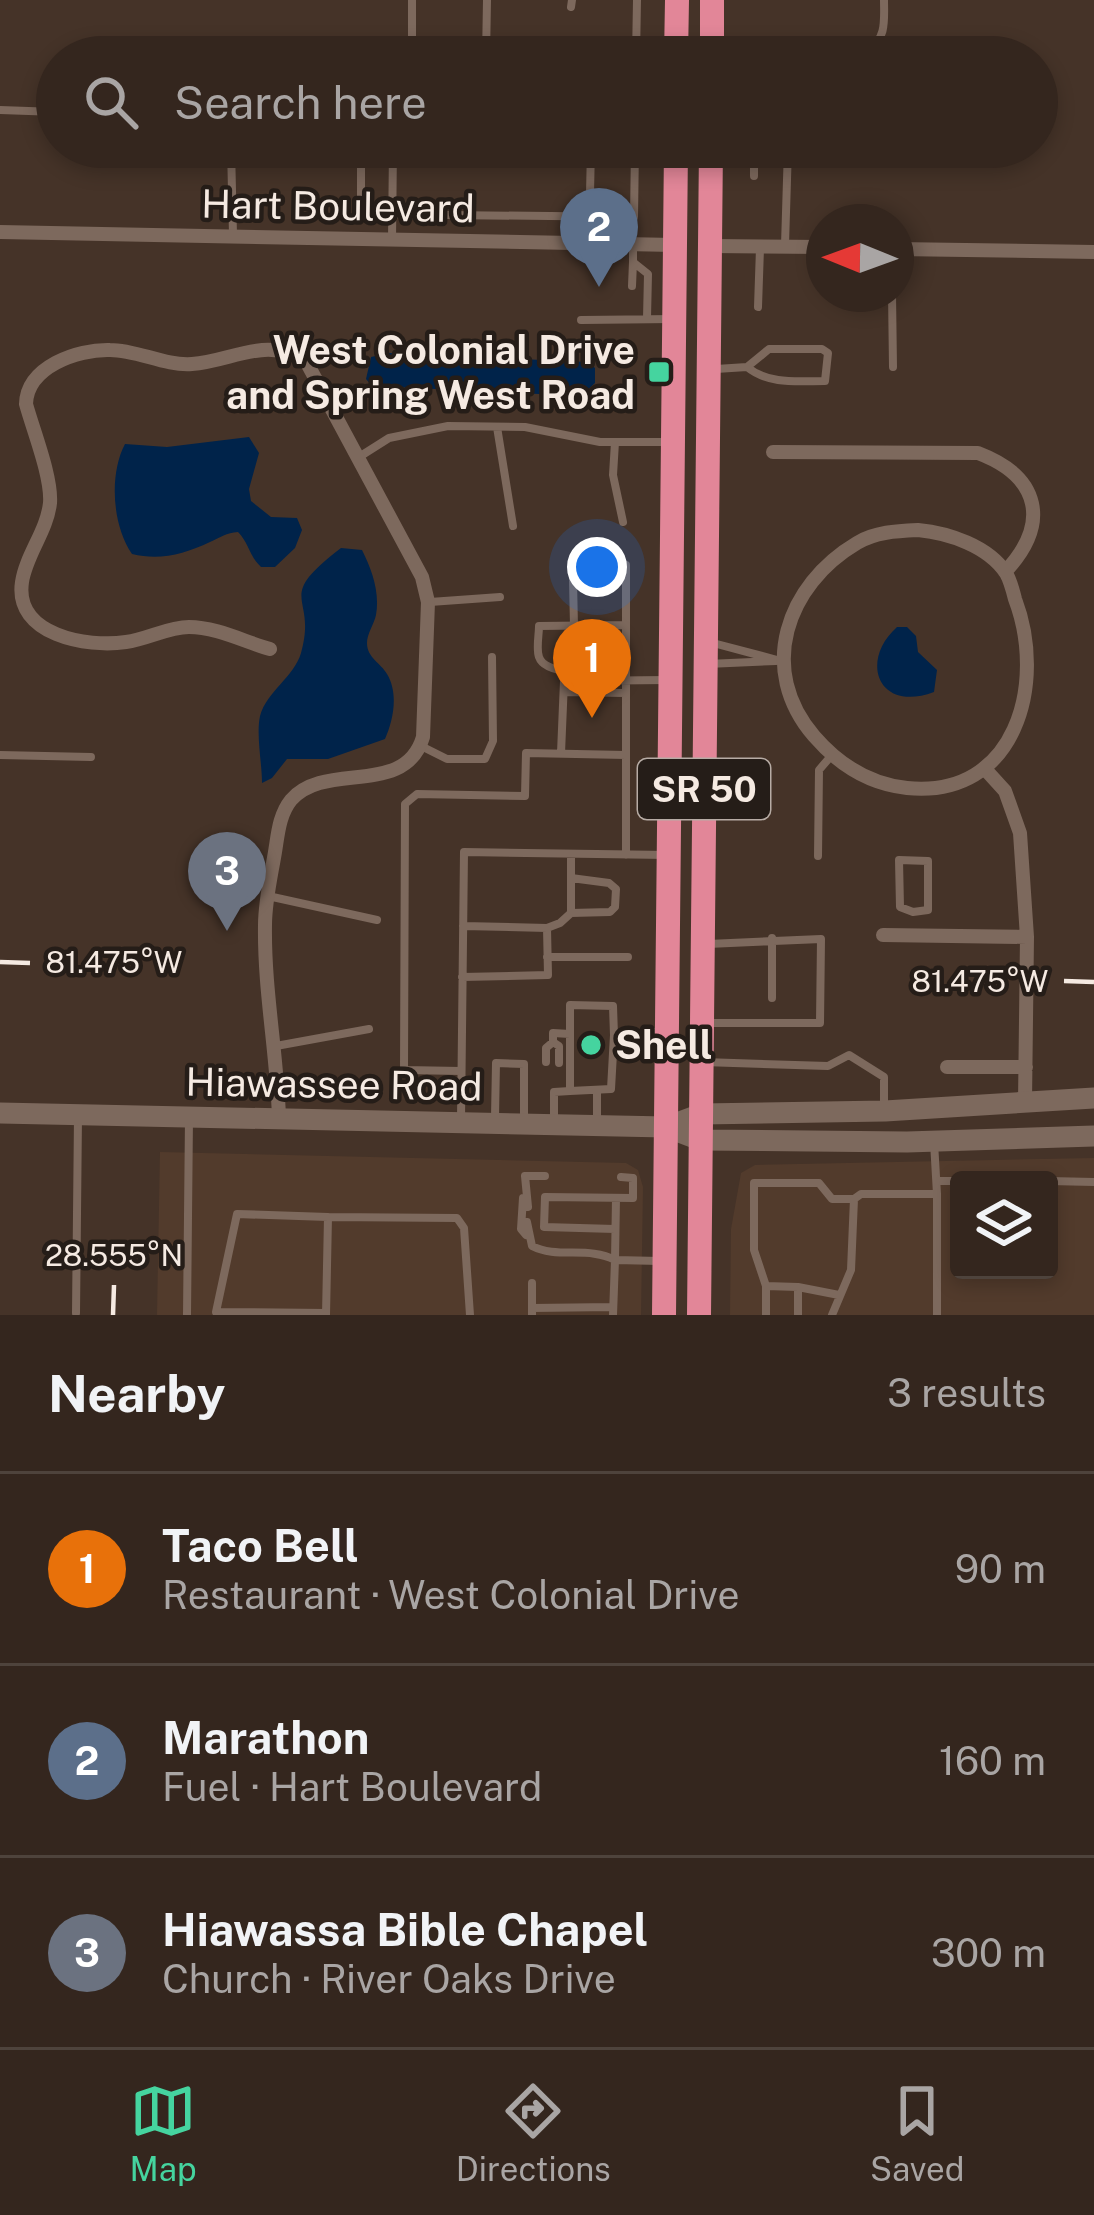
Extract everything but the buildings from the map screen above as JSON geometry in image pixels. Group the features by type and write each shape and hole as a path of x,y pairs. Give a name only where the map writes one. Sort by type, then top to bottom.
{"highway":[{"path":"676,36 677,0"},
{"path":"712,0 712,36"},
{"name":"SR 50","path":"664,1315 677,168"},
{"path":"682,168 693,225 710,245"},
{"name":"SR 50","path":"699,1315 711,168"},
{"path":"675,245 686,254 694,274 709,369"},
{"path":"671,549 687,637 706,652"},
{"path":"670,680 687,702 704,794"}],"main road":[{"name":"Hiawassee Road","path":"666,1127 701,1114 884,1112 1094,1098"},
{"name":"Hiawassee Road","path":"0,1113 666,1127 700,1140 1094,1136"}],"street":[{"name":"Hart Boulevard","path":"0,232 675,245"},
{"path":"710,245 806,248"},
{"path":"914,249 1094,252"},
{"path":"270,650 200,627 182,626 107,644 41,629 27,615 22,580 50,504 26,404 34,376 49,366 105,349 195,364 239,351 291,351 307,363 422,577 428,602 418,753 404,766 382,775 315,784 287,804 280,821 268,896 266,961 279,1118"},
{"path":"773,452 978,453 1001,462 1022,480 1031,502 1033,527 1028,548 1005,572"},
{"path":"886,532 947,533 976,548 1005,572 1024,621 1027,665 1022,709 1007,746 985,769 962,782 928,790 878,781 831,756 808,729 782,661 787,626 803,591 858,542 886,532"},
{"path":"985,769 1015,811 1020,833 1027,938 1025,1102"},
{"path":"884,935 1027,938"},
{"path":"947,1067 1026,1067"}],"lane":[{"path":"412,0 412,36"},
{"path":"486,36 487,0"},
{"path":"636,36 637,0"},
{"path":"880,36 884,0"},
{"path":"0,110 36,111"},
{"path":"231,168 233,237"},
{"path":"361,168 361,214 590,218 634,217 635,168"},
{"path":"392,240 393,168"},
{"path":"589,243 590,168"},
{"path":"754,168 754,176"},
{"path":"785,247 787,168"},
{"path":"632,286 633,244"},
{"path":"758,307 760,246"},
{"path":"633,262 648,274 647,318"},
{"path":"892,312 893,367"},
{"path":"581,320 632,314 674,319"},
{"path":"709,369 747,367 770,349 828,353 825,381 777,380 747,367"},
{"path":"497,427 513,526"},
{"path":"358,458 389,438 415,430 525,427 572,438 673,442"},
{"path":"615,442 613,475 622,522"},
{"path":"626,565 626,855"},
{"path":"573,581 574,626"},
{"path":"428,602 500,597"},
{"path":"626,625 539,626 539,656 545,665 562,672 670,680"},
{"path":"706,652 782,661"},
{"path":"706,652 782,661"},
{"path":"421,746 447,759 485,759 493,741 491,657"},
{"path":"562,753 564,681 625,677"},
{"path":"564,692 625,693"},
{"path":"461,1071 404,1070 404,804 417,794 525,796 526,753 626,754"},
{"path":"0,754 91,757"},
{"path":"818,856 819,770 831,756"},
{"path":"461,1123 464,853 668,855"},
{"path":"571,854 571,913"},
{"path":"899,860 928,861 928,910 913,912 900,907 899,860"},
{"path":"463,926 547,928 571,913 610,912 615,907 616,889 609,883 571,878"},
{"path":"268,896 377,920"},
{"path":"913,912 913,935"},
{"path":"463,977 548,976 547,928"},
{"path":"772,938 772,998"},
{"path":"702,1022 820,1023 821,939 703,944"},
{"path":"548,957 628,957"},
{"path":"551,1089 570,1091 610,1089 613,1006 571,1005 575,1058 570,1091"},
{"path":"546,1062 553,1034 574,1027"},
{"path":"610,1028 667,1031"},
{"path":"276,1046 369,1029"},
{"path":"553,1042 559,1046 559,1064"},
{"path":"702,1062 828,1066 850,1055 884,1077 884,1112"},
{"path":"495,1123 496,1064 524,1064 524,1124"},
{"path":"551,1089 559,1085 559,1078"},
{"path":"551,1089 554,1125"},
{"path":"597,1090 597,1126"},
{"path":"76,1313 77,1114"},
{"path":"187,1315 189,1116"},
{"path":"934,1141 937,1315"},
{"path":"545,1176 525,1176 521,1228 532,1246 615,1260 664,1261"},
{"path":"616,1229 544,1227 545,1197 632,1198 633,1178 621,1178"},
{"path":"937,1181 950,1181"},
{"path":"1058,1181 1094,1182"},
{"path":"766,1315 766,1286 754,1250 754,1183 818,1183 832,1199 854,1199 861,1194 937,1194"},
{"path":"525,1193 530,1208"},
{"path":"532,1283 532,1312 613,1311 616,1198"},
{"path":"832,1315 851,1270 854,1199"},
{"path":"328,1216 326,1314 216,1312 238,1214 457,1218 464,1228 470,1315"},
{"path":"527,1236 530,1222"},
{"path":"766,1286 839,1295"},
{"path":"798,1315 799,1287"}],"shaded area":[{"path":"160,1152 626,1163 638,1170 643,1187 641,1315 157,1315"},
{"path":"1094,1158 1094,1315 730,1315 731,1229 741,1173 755,1165"}],"water":[{"path":"389,353 588,362 595,368 595,383 581,396 372,386 366,379 371,357"},
{"path":"249,437 259,453 249,489 251,501 271,517 297,518 302,530 295,548 275,567 261,567 238,532 172,555 132,554 120,529 115,499 125,444 167,447"},
{"path":"341,548 362,550 374,581 376,615 367,643 393,690 388,732 385,739 328,759 287,759 262,783 260,716 301,653 305,619 301,598 308,578"},
{"path":"897,627 907,627 916,636 918,652 937,670 934,692 899,695 880,680 879,654"}],"place":[{"name":"Marathon","path":"599,287"},
{"name":"West Colonial Drive and Spring West Road","path":"659,372"},
{"name":"Taco Bell","path":"592,718"},
{"name":"Hiawassa Bible Chapel","path":"227,931"},
{"name":"Shell","path":"591,1045"}]}
